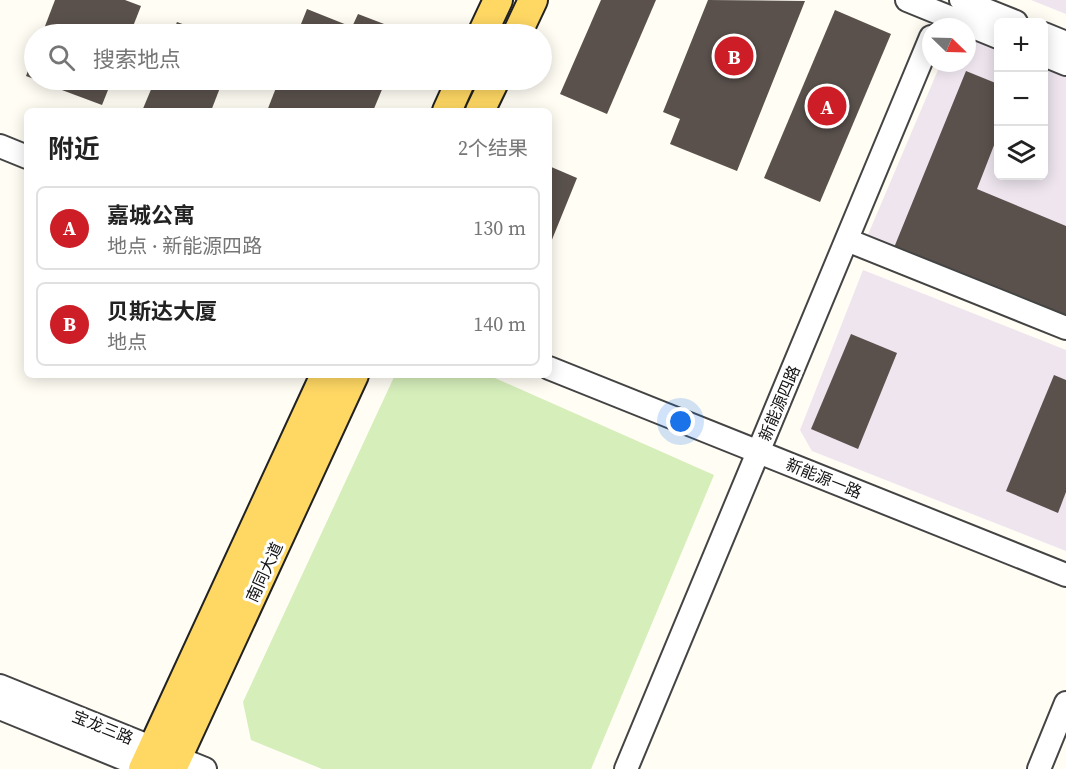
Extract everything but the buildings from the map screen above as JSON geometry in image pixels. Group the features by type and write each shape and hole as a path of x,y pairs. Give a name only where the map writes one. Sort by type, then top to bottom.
{"main road":[{"path":"487,24 498,0"},
{"path":"522,24 533,0"},
{"path":"448,108 456,90"},
{"path":"481,108 490,90"},
{"name":"南同大道","path":"156,763 324,378"},
{"name":"南同大道","path":"156,763 352,378"}],"street":[{"path":"907,0 935,18"},
{"path":"961,0 1006,18"},
{"path":"976,31 994,36"},
{"path":"1048,35 1066,43"},
{"path":"1048,57 1066,64"},
{"name":"新能源四路","path":"626,769 922,59"},
{"path":"0,146 24,156"},
{"path":"847,240 1066,328"},
{"name":"新能源一路","path":"552,369 1066,576"},
{"name":"宝龙三路","path":"0,686 156,763"},
{"path":"1039,769 1066,703"},
{"name":"宝龙三路","path":"0,708 156,763 205,769"}],"shaded area":[{"path":"1031,0 1066,0 1066,14"},
{"path":"976,37 994,45 994,180 1048,180 1048,68 1066,75 1066,321 867,237 937,72 976,72"},
{"path":"863,270 1066,350 1066,551 812,451 800,430"}],"green space":[{"path":"394,378 495,378 714,475 591,769 322,769 251,740 243,702"}],"place":[{"name":"贝斯达大厦","path":"734,56"},
{"name":"嘉城公寓","path":"827,106"}]}
